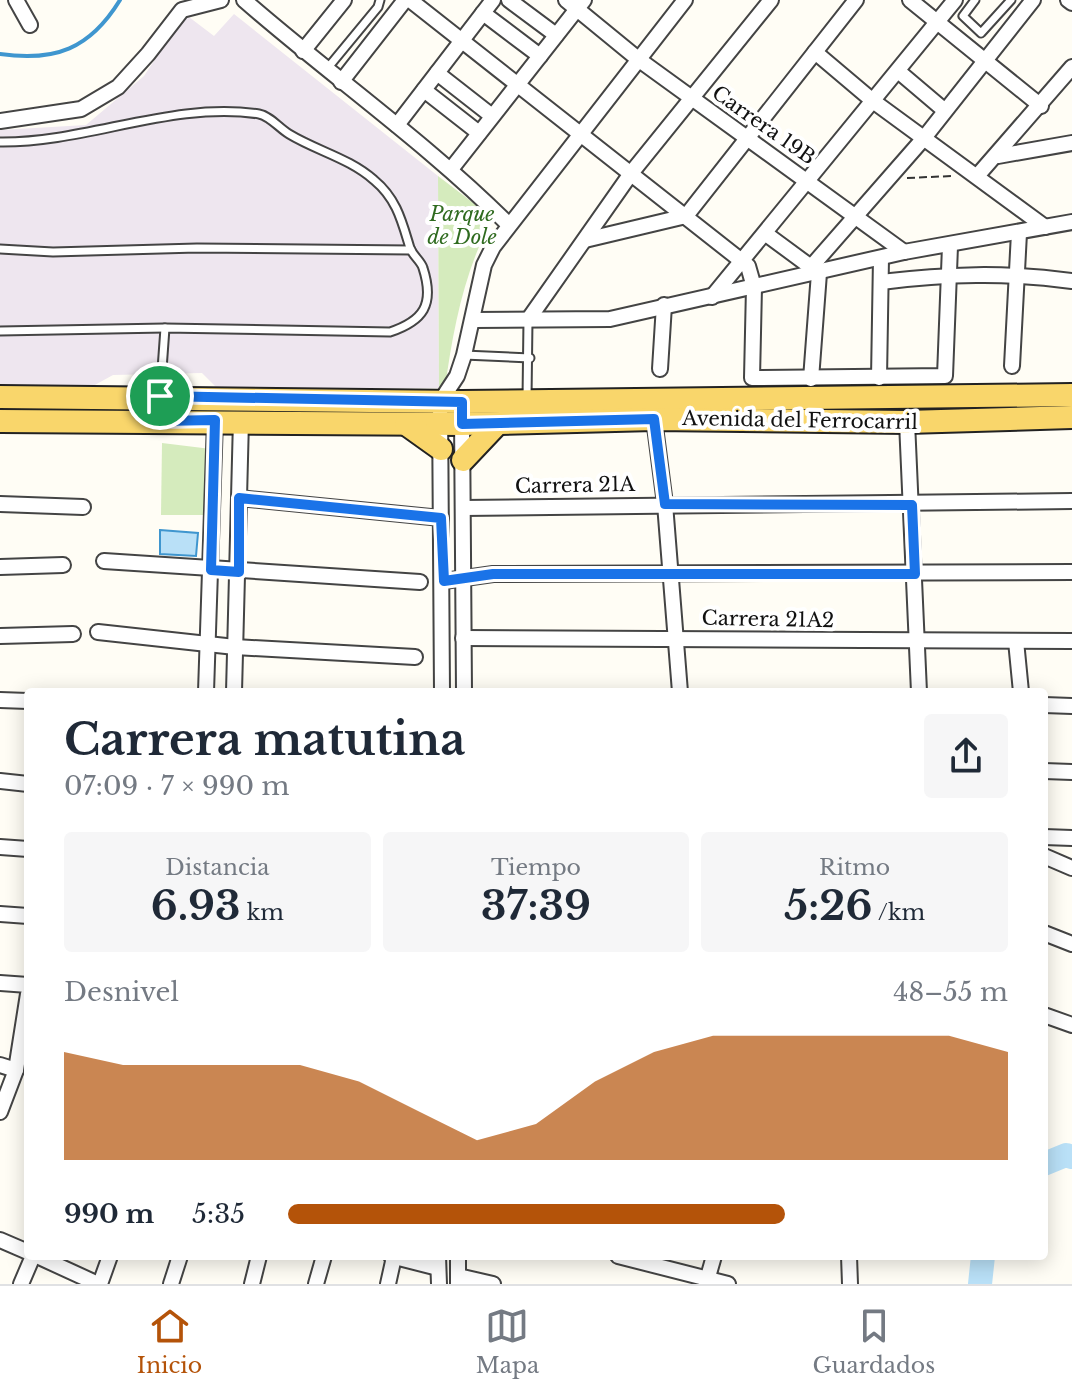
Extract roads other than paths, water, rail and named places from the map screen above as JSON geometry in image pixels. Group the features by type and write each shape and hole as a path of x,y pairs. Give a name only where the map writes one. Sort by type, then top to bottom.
{"main road":[{"name":"Avenida del Ferrocarril","path":"0,421 241,420 405,424 527,401 1072,395"},
{"name":"Avenida del Ferrocarril","path":"0,397 160,396 451,413 497,424 654,419 907,422 1072,417"},
{"path":"405,424 441,449"},
{"path":"463,460 497,424"}],"street":[{"path":"16,0 30,25"},
{"path":"0,121 81,109 118,87 182,10 221,0"},
{"path":"244,0 326,70 452,168 509,225"},
{"path":"303,51 344,0"},
{"path":"341,82 408,0 632,172 743,263 750,271 754,287 752,378 945,376 950,246"},
{"path":"397,125 493,0"},
{"path":"509,0 556,35"},
{"path":"442,688 444,581 441,449 457,376 474,320 484,265 509,225 685,0"},
{"path":"528,320 632,172 771,0"},
{"path":"585,240 686,216 856,0"},
{"path":"910,0 1041,106"},
{"path":"712,297 743,263 955,0"},
{"path":"811,379 815,270 854,217 924,138 1033,0"},
{"path":"452,168 556,35 576,3"},
{"name":"Carrera 19B","path":"576,3 638,59 904,252"},
{"path":"483,13 540,56"},
{"path":"815,52 873,101 1045,227"},
{"path":"978,175 998,156 1072,67"},
{"path":"898,71 944,110"},
{"path":"437,73 492,116"},
{"path":"424,90 479,133"},
{"path":"998,156 1072,143"},
{"path":"474,320 610,319 815,270 1072,222"},
{"path":"1012,366 1019,233"},
{"path":"766,234 815,270"},
{"path":"879,378 881,258"},
{"path":"881,282 950,273 1016,274 1072,281"},
{"path":"660,369 664,305"},
{"path":"457,376 451,413 463,460 464,688"},
{"path":"654,419 665,504 680,688"},
{"path":"206,688 215,420"},
{"path":"234,688 241,420"},
{"path":"907,422 919,688"},
{"path":"239,498 441,518"},
{"name":"Carrera 21A","path":"463,508 1072,501"},
{"path":"0,504 83,507"},
{"path":"104,561 420,582"},
{"path":"0,567 63,565"},
{"path":"444,581 493,574 1072,572"},
{"path":"98,632 235,647 415,657"},
{"path":"0,636 73,634"},
{"name":"Carrera 21A2","path":"463,638 1072,641"},
{"path":"1016,641 1021,688"},
{"path":"0,700 24,701"},
{"path":"1048,705 1072,706"},
{"path":"1048,771 1072,772"},
{"path":"0,781 24,784"},
{"path":"1048,837 1072,838"},
{"path":"0,847 24,849"},
{"path":"1048,858 1072,868"},
{"path":"0,914 24,916"},
{"path":"1048,935 1072,944"},
{"path":"0,983 24,985"},
{"path":"0,1112 16,1070 24,1019"},
{"path":"0,1065 16,1070"},
{"path":"0,1240 24,1250"},
{"path":"21,1284 33,1260"},
{"path":"44,1260 99,1284 108,1260"},
{"path":"171,1284 179,1260"},
{"path":"252,1284 258,1260"},
{"path":"316,1284 323,1260"},
{"path":"388,1284 391,1260"},
{"path":"632,1260 706,1282 728,1284"},
{"path":"706,1282 713,1260"},
{"path":"849,1260 850,1284"},
{"path":"438,1262 439,1284"},
{"path":"458,1280 493,1284"}],"lane":[{"path":"326,70 378,7 380,0"},
{"path":"975,0 963,16 981,33 1011,0"},
{"path":"0,142 28,143 92,134 176,116 218,112 263,115 291,135 334,153 375,180 397,206 411,250 423,266 427,291 424,311 414,324 390,332 165,328 0,331"},
{"path":"0,249 53,252 197,248 411,250"},
{"path":"527,401 530,358 528,320"},
{"path":"159,421 165,328"},
{"path":"464,355 530,358"}],"water":[{"path":"160,530 198,533 196,556 160,554"}],"waterway":[{"path":"0,54 38,56 69,48 96,30 120,0"},
{"path":"1048,1162 1066,1155 1072,1157"},
{"path":"980,1284 983,1260"}],"park label":[{"name":"Parque de Dole","path":"462,226"}]}
